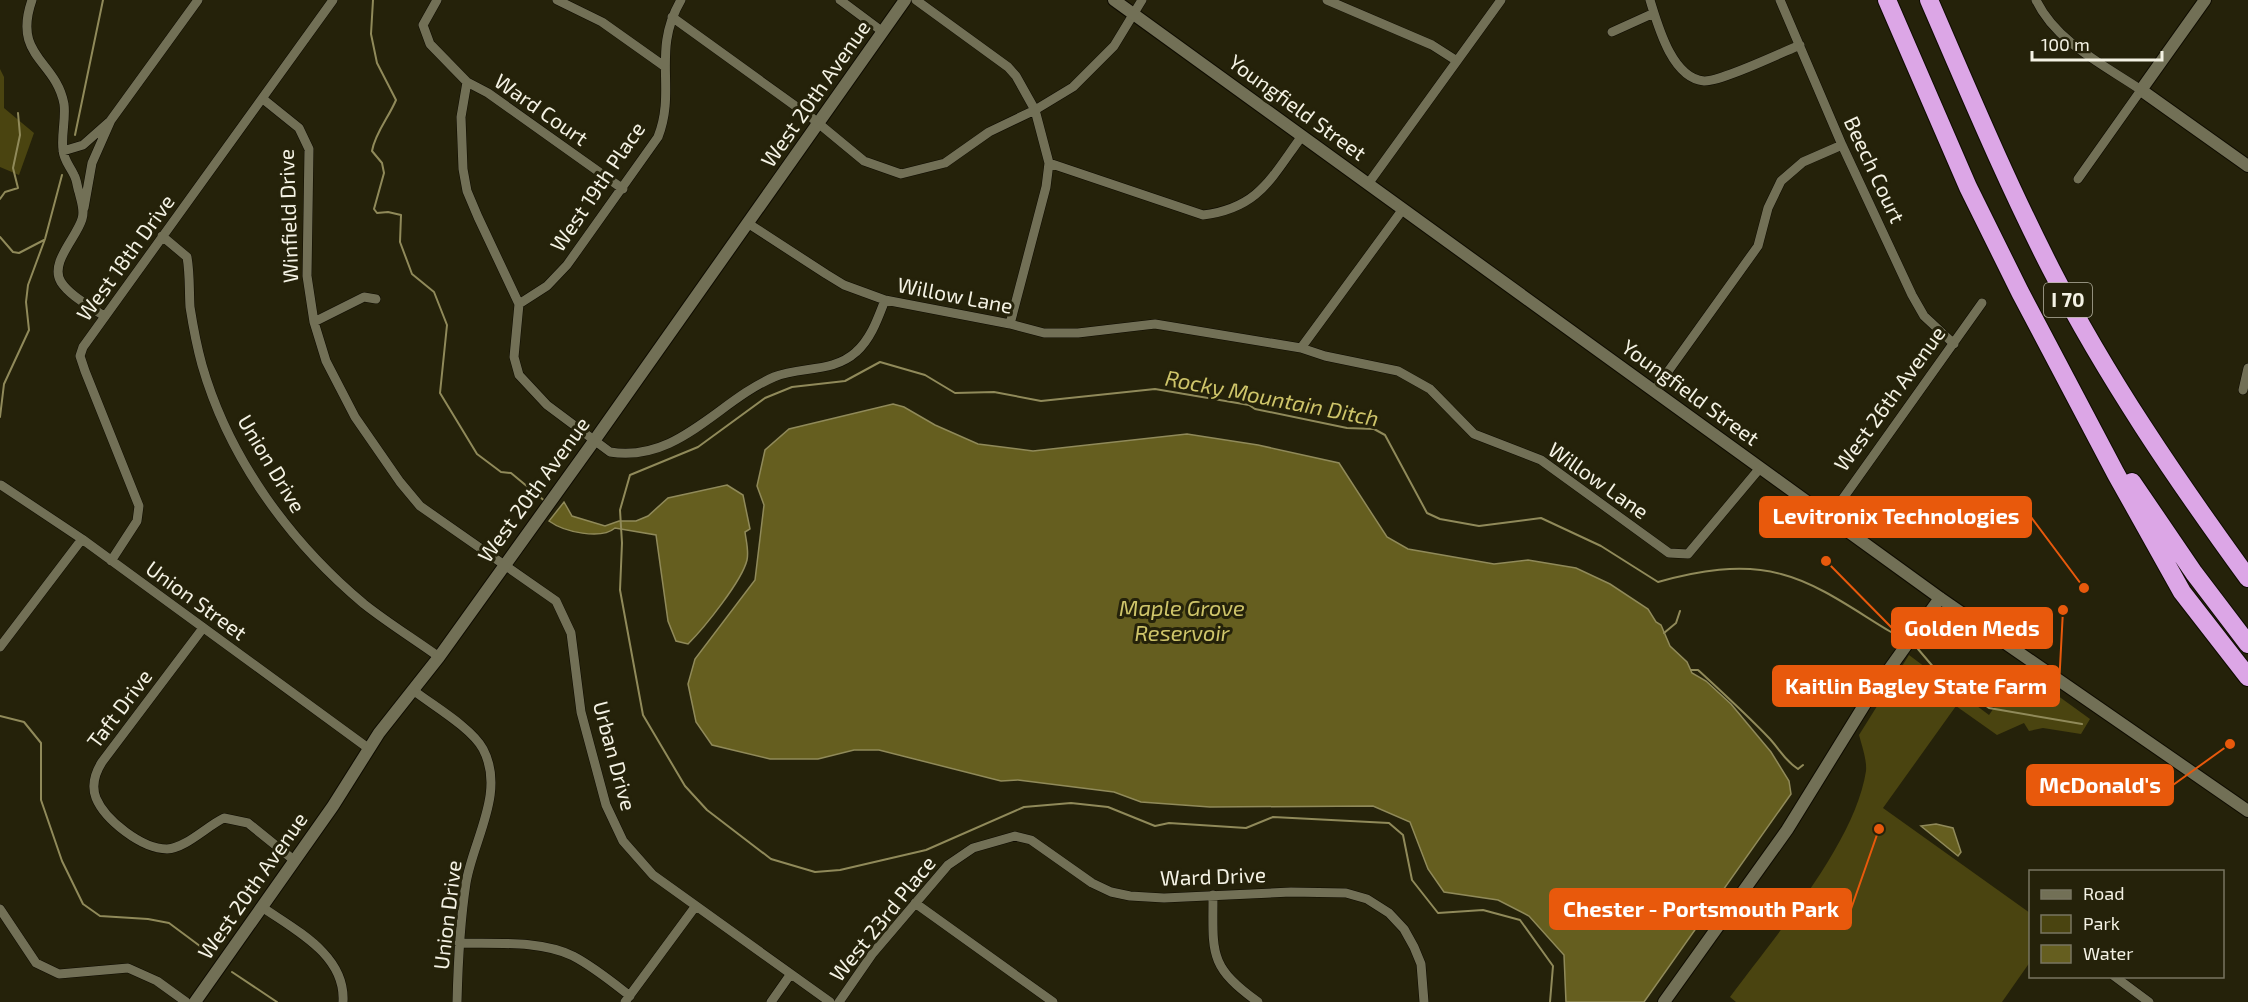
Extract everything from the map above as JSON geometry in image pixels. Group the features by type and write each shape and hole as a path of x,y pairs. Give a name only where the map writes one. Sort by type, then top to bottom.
{"highway":[{"name":"I 70","path":"1887,0 1968,187 2020,292 2079,400 2146,504 2248,644"},
{"name":"I 70","path":"1929,0 2004,174 2086,334 2158,452 2248,578"},
{"path":"2079,400 2116,474 2173,577 2206,626 2248,677"}],"street":[{"path":"32,0 28,12 29,44 37,59 59,88 64,106 63,151 65,161 74,174 84,210"},
{"path":"104,316 69,291 58,277 58,268 81,224 92,163 111,120 198,0"},
{"name":"West 18th Drive","path":"111,561 137,521 139,506 80,356 104,316 333,0"},
{"path":"437,0 423,25 425,32 430,44 467,82"},
{"path":"557,0 602,22 664,66"},
{"name":"West 19th Place","path":"519,304 532,297 558,276 623,189 661,132 665,115 665,38 681,0"},
{"path":"840,0 883,32"},
{"name":"West 20th Avenue","path":"195,1002 333,806 368,748 439,657 749,224 905,0"},
{"path":"916,0 1008,67 1017,76 1035,110 1049,163 1046,187 1010,324"},
{"name":"Youngfield Street","path":"1114,0 1940,598 2248,811"},
{"path":"672,17 864,161 901,174 945,163 989,132 1035,110 1088,74 1114,46 1142,0"},
{"path":"1327,0 1432,45 1457,61"},
{"path":"1368,184 1502,0"},
{"path":"1650,0 1676,62 1694,78 1704,81 1712,80 1800,45"},
{"name":"Beech Court","path":"1780,0 1842,145 1918,307 1931,324 1953,344"},
{"path":"2036,0 2056,28 2083,57 2141,90 2248,166"},
{"path":"2078,179 2204,0"},
{"path":"1612,32 1654,13"},
{"name":"Ward Court","path":"467,82 488,93 623,189"},
{"name":"Willow Lane","path":"467,82 462,102 463,169 467,190 519,304 514,357 519,375 547,405 610,452 622,454 646,451 680,439 769,380 788,372 825,367 842,361 856,352 868,337 885,300 1010,324 1044,333 1078,333 1155,324 1300,348 1325,356 1398,371 1438,395 1474,434 1541,460 1669,554 1688,554 1760,468"},
{"name":"Winfield Drive","path":"263,99 299,128 309,149 307,276 314,322 326,361 356,417 400,482 420,506 505,564"},
{"path":"63,151 83,145 111,120"},
{"path":"1049,163 1203,215 1220,213 1250,201 1266,185 1302,136"},
{"path":"1654,391 1758,246 1768,208 1781,181 1803,162 1842,145"},
{"path":"1300,348 1403,209"},
{"path":"749,224 844,285 885,300"},
{"name":"Union Drive","path":"162,236 187,257 190,308 208,384 243,461 266,497 293,534 339,582 366,605 439,657"},
{"path":"314,322 364,297 376,299"},
{"name":"West 26th Avenue","path":"1829,518 1982,303"},
{"path":"2243,390 2248,368"},
{"name":"Union Street","path":"0,485 82,539 368,748"},
{"path":"0,647 82,539"},
{"name":"Urban Drive","path":"505,564 556,602 571,633 581,712 606,805 623,841 653,875 830,1002"},
{"path":"1664,1002 1787,830 1868,699 1940,598"},
{"name":"Taft Drive","path":"203,628 102,762 94,780 96,797 119,825 143,841 159,848 175,847 224,818 248,824 295,861"},
{"name":"Union Drive","path":"413,690 470,733 483,748 489,768 490,798 467,880 459,943 457,1002"},
{"name":"Ward Drive","path":"956,859 974,848 1015,836 1031,840 1092,883 1111,892 1164,898 1346,893 1367,899 1389,913 1409,938 1421,964 1424,1002"},
{"name":"West 23rd Place","path":"839,1002 873,953 956,859"},
{"path":"1213,895 1213,948 1217,962 1235,985 1258,1002"},
{"path":"915,903 1053,1002"},
{"path":"262,907 313,942 324,953 338,973 343,1002"},
{"path":"459,943 553,949 572,955 600,972 628,999 695,907"},
{"path":"0,909 36,963 59,974 128,968 157,981 186,1002"},
{"path":"771,1002 790,975"},
{"path":"2116,978 2135,998 2149,1002"}],"green space":[{"path":"0,69 4,77 4,108 34,133 19,175 0,167"},
{"path":"1909,655 1989,715 2018,673 2032,677 2090,719 2081,734 2043,728 2029,731 2024,723 1997,735 1956,706 1883,808 2029,912 2029,963 2002,1002 1736,1002 1730,997 1810,889 1846,829 1859,799 1866,771 1859,735"}],"water":[{"name":"Maple Grove Reservoir","path":"893,404 904,407 935,425 978,444 1033,451 1187,434 1258,445 1339,463 1387,537 1408,549 1494,564 1528,560 1576,568 1610,584 1648,609 1656,622 1661,625 1670,646 1687,662 1692,673 1706,681 1731,704 1771,752 1789,781 1791,794 1644,1002 1566,1002 1564,955 1529,916 1498,900 1444,892 1428,869 1410,822 1373,806 1210,807 1141,802 1114,792 1018,780 1001,781 879,750 854,750 818,759 770,759 712,745 696,722 688,684 695,659 755,580 764,505 757,486 765,450 789,429"},
{"path":"727,485 743,495 750,529 745,532 747,560 730,592 688,644 676,641 668,621 656,535 615,528 601,534 582,533 549,521 564,502 572,516 605,526 619,521 636,521 648,516 668,498"},
{"path":"1936,824 1953,828 1961,852 1958,856 1921,826"}],"waterway":[{"path":"75,135 103,0"},
{"path":"373,0 371,34 377,63 396,100 376,138 372,151 382,163 384,173 374,209 377,213 388,212 401,215 400,242 412,274 434,292 447,325 440,393 477,454 501,472 511,473 546,502"},
{"path":"0,199 5,192 18,188 13,168 20,135 18,113"},
{"path":"0,417 4,384 29,330 26,302 28,285 45,239 62,175"},
{"path":"0,237 13,252 19,253 44,240"},
{"name":"Rocky Mountain Ditch","path":"1550,1002 1553,966 1520,920 1483,910 1438,913 1412,880 1403,835 1389,823 1273,817 1246,828 1169,823 1155,826 1108,807 1071,803 1024,807 926,850 840,870 815,872 771,859 707,810 685,786 643,715 620,590 622,543 620,510 630,475 698,447 765,398 792,387 845,381 880,362 925,375 955,393 994,392 1041,401 1155,389 1249,405 1255,409 1347,428 1374,429 1385,435 1427,513 1440,519 1479,526 1541,518 1601,546 1658,582 1719,570 1750,569 1781,574 1824,591 1891,632"},
{"path":"1664,633 1676,623 1680,611"},
{"name":"Rocky Mountain Ditch","path":"1918,649 1935,669 1989,708 2082,724"},
{"path":"1691,670 1698,670 1726,696 1793,765 1798,769 1803,765"},
{"path":"0,716 24,722 41,743 41,800 62,861 83,904 100,916 148,919 169,923 212,955"},
{"path":"232,972 277,1002"}],"place":[{"name":"Golden Meds","path":"1826,561"},
{"name":"Levitronix Technologies","path":"2084,588"},
{"name":"Kaitlin Bagley State Farm","path":"2063,610"},
{"name":"McDonald's","path":"2230,744"},
{"name":"Chester - Portsmouth Park","path":"1879,829"}]}
